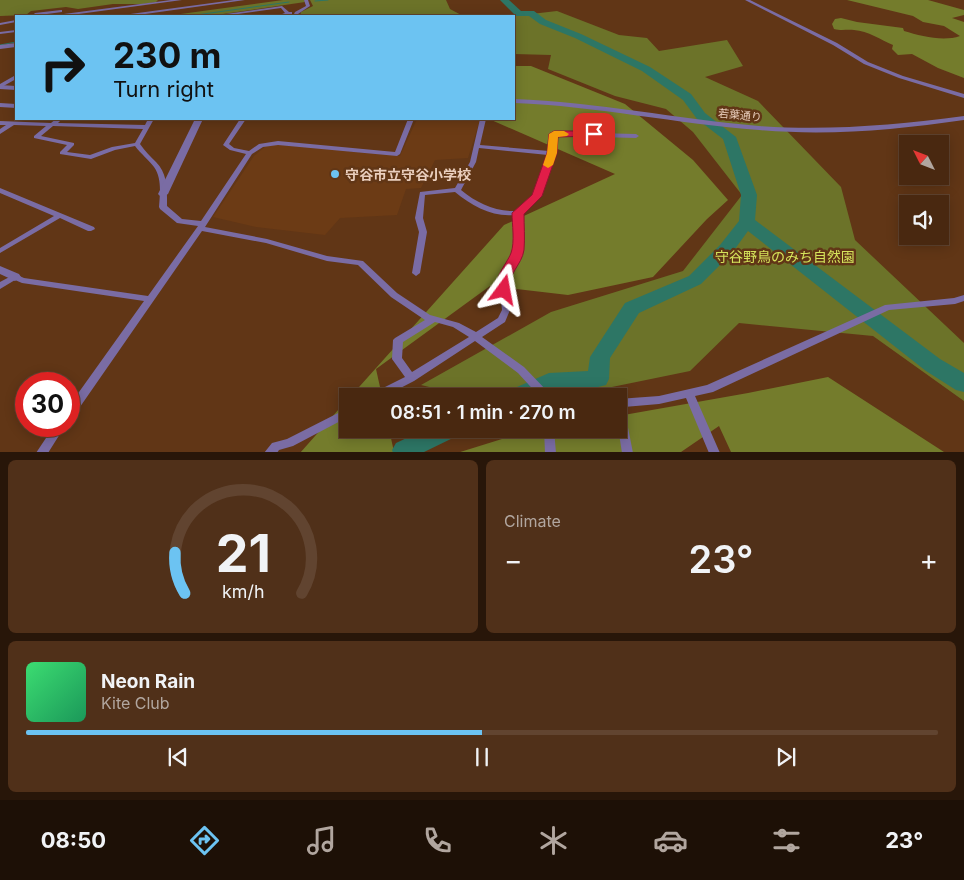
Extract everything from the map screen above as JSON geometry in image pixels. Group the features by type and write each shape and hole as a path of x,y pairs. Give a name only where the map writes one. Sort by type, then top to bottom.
{"street":[{"path":"34,15 68,10 68,15 180,0"},
{"path":"142,15 162,14 210,2 243,0"},
{"path":"281,15 287,13 295,15 308,6 306,0"},
{"path":"747,0 835,44 866,63 901,77 964,96"},
{"path":"159,2 162,14"},
{"path":"228,15 282,7 287,13"},
{"path":"255,10 258,15"},
{"path":"0,24 15,21"},
{"path":"0,33 15,31"},
{"path":"0,47 15,45"},
{"path":"0,86 15,78"},
{"path":"0,86 15,88"},
{"name":"若葉通り","path":"515,100 589,105 694,121 798,130 886,129 964,118"},
{"path":"0,105 15,106"},
{"path":"58,120 36,137 72,144 62,153 91,157 114,148 136,144 150,120"},
{"path":"163,194 199,120"},
{"path":"242,120 226,145 232,149 250,153"},
{"path":"80,399 202,226 250,153 261,145 278,143 397,154 411,120"},
{"path":"457,190 473,162 483,120"},
{"path":"0,123 146,127"},
{"path":"0,132 13,123"},
{"path":"416,273 423,232 419,218 422,193 457,190 467,199 482,207 518,213 537,196 552,153 554,134 636,136"},
{"path":"136,144 145,156 157,165 162,175 163,207 180,222 267,241 326,258 360,263 394,295 427,317 456,325 521,370 538,388"},
{"path":"476,146 552,153"},
{"path":"0,190 91,229"},
{"path":"392,388 498,323 506,310 503,284 505,274 518,252 518,213"},
{"path":"0,251 59,216"},
{"path":"0,270 22,280 151,299"},
{"path":"0,286 15,277"},
{"path":"627,402 659,400 709,389 888,307 955,301 964,298"},
{"path":"411,378 397,359 398,340 434,319"},
{"path":"689,394 715,452"},
{"path":"269,452 276,446 289,443 339,417"},
{"path":"41,452 52,437"},
{"path":"550,438 551,452"},
{"path":"625,438 628,452"}],"shaded area":[{"name":"守谷市立守谷小学校","path":"417,120 480,120 468,158 435,160 421,188 406,189 397,215 340,218 325,235 256,227 213,217 254,156 266,146 275,144 400,156"}],"green space":[{"path":"0,0 158,0 143,4 113,4 78,9 66,7 31,11 26,15 0,16"},
{"path":"283,0 304,0 305,2 216,15 173,15"},
{"path":"310,0 446,0 450,9 461,15 300,15 301,12 313,6"},
{"path":"847,0 928,0 964,10 964,15 952,18 964,22 964,78 938,68 912,54 898,55 892,49 893,45 869,34 854,30 834,29 832,24 835,19 841,18 903,28 904,31 932,38 960,36 944,26 923,22 913,16"},
{"name":"守谷野鳥のみち自然園","path":"557,11 619,35 647,38 659,51 727,40 743,66 705,77 758,101 841,187 855,240 964,343 964,401 873,336 739,323 690,371 607,388 434,388 421,385 551,312 683,271 742,195 693,132 666,109 615,96 548,69 551,55 515,54 515,16"},
{"path":"515,66 531,66 625,104 693,160 728,200 707,219 653,277 568,295 490,286 376,369 380,388 358,388 504,225 615,174 491,120 515,120"},
{"path":"828,377 944,452 731,452 719,426 681,452 460,452 505,438 627,438 627,414"},
{"path":"339,409 339,438 391,438 394,452 301,452"}],"waterway":[{"path":"315,1 328,0"},
{"path":"504,0 519,14 531,13 543,22 578,36 646,69 687,97 701,116 729,137 749,195 747,222"},
{"path":"196,15 289,2"},
{"path":"0,45 15,42"},
{"path":"535,388 549,381 598,379 600,357 632,308 695,280 726,249 747,222"},
{"path":"747,222 933,365 964,384"},
{"path":"404,450 430,438"}],"slow traffic":[{"path":"548,165 552,153 554,134 564,134"}],"place":[{"name":"守谷市立守谷小学校","path":"335,174"}],"route":[{"path":"504,290 505,274 518,252 518,213 537,196 552,153 554,134 594,134"}]}
